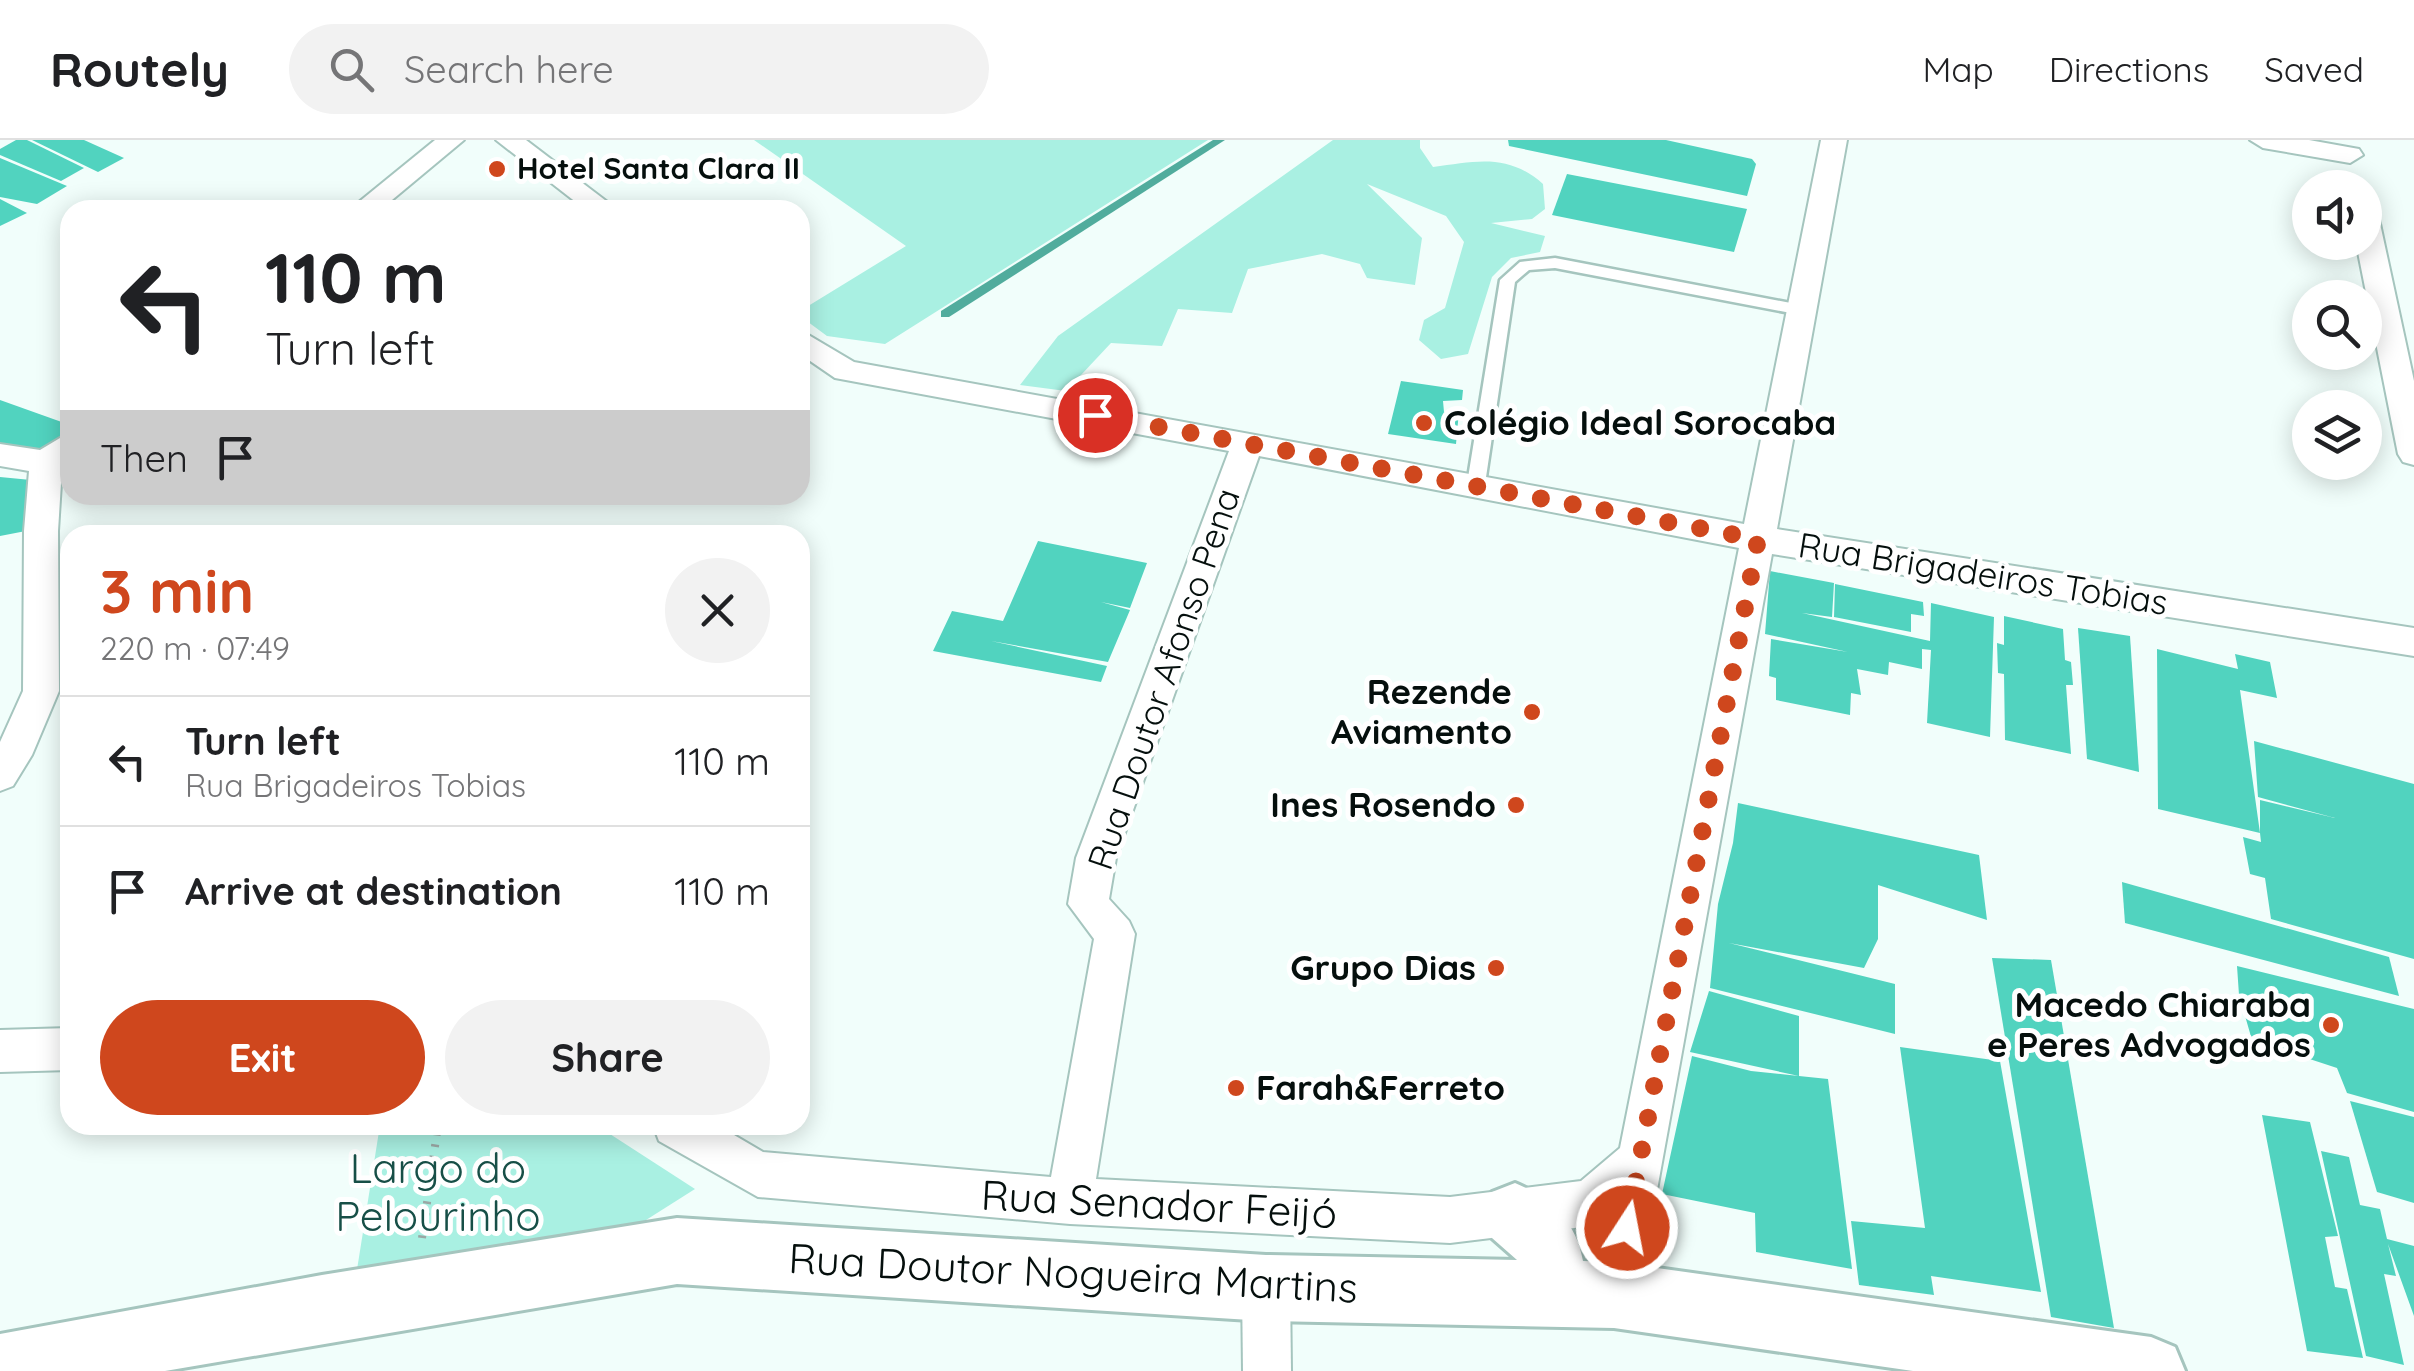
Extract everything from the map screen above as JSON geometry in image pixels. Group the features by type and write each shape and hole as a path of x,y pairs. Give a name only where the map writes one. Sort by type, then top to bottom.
{"main road":[{"path":"1515,1215 1540,1234 1549,1247 1552,1261 1547,1294"},
{"name":"Rua Doutor Nogueira Martins","path":"0,1368 322,1308 677,1251 1266,1288 1614,1295 2151,1371"}],"street":[{"path":"376,200 451,140"},
{"path":"509,140 585,200"},
{"path":"1614,1295 1834,140"},
{"path":"2263,140 2348,148"},
{"path":"2382,282 2414,289"},
{"path":"2382,292 2414,454"},
{"name":"Rua Brigadeiros Tobias","path":"810,347 846,371 1247,445 1476,484 1758,539 2414,642"},
{"name":"Rua Doutor Afonso Pena","path":"1070,1201 1115,934 1088,904 1096,858 1247,445"},
{"path":"0,455 58,453 41,531 41,691 6,757"},
{"path":"0,1050 60,1049"},
{"name":"Rua Senador Feijó","path":"692,1135 758,1174 1070,1201 1450,1220 1591,1203 1640,1161"},
{"path":"1266,1288 1267,1371"}],"lane":[{"path":"1476,484 1508,280 1525,265 1555,263 1801,310"}],"path":[{"path":"422,1241 437,1135"}],"green space":[{"path":"754,140 1208,140 885,344 827,336 810,323 810,305 906,246"},
{"path":"1333,140 1420,140 1420,148 1433,167 1504,163 1543,184 1545,209 1532,219 1491,223 1545,236 1540,252 1511,258 1492,277 1468,354 1441,359 1419,340 1424,320 1445,308 1464,242 1446,216 1367,184 1422,238 1415,285 1367,278 1360,264 1322,254 1248,269 1232,313 1178,309 1162,346 1111,343 1066,391 1020,385 1058,336"},
{"name":"Largo do Pelourinho","path":"378,1135 611,1135 695,1189 635,1227 356,1276"}],"building":[{"path":"16,140 27,140 84,168 61,181 0,155 0,149"},
{"path":"32,140 84,140 124,158 98,172"},
{"path":"1508,140 1666,140 1752,159 1756,164 1747,196 1509,146"},
{"path":"0,158 67,186 37,204 0,197"},
{"path":"1567,174 1747,209 1734,252 1552,215"},
{"path":"0,199 27,213 0,226"},
{"name":"Colégio Ideal Sorocaba","path":"1401,381 1463,390 1462,400 1443,401 1444,412 1459,411 1456,444 1388,434"},
{"path":"0,400 60,421 60,442 40,459 0,452"},
{"path":"0,477 31,480 31,530 0,536"},
{"path":"1038,541 1147,563 1130,608 1101,602 1130,610 1108,662 991,641 1107,666 1101,682 933,651 952,611 1003,621"},
{"path":"1770,571 1834,583 1832,617 1802,613 1930,641 1931,603 1994,617 1990,737 1927,723 1931,650 1922,649 1922,669 1889,662 1888,675 1857,669 1861,695 1851,693 1850,715 1776,700 1776,678 1769,676 1771,639 1848,652 1765,634"},
{"path":"1835,584 1923,602 1924,616 1911,614 1911,632 1834,617"},
{"path":"2004,616 2063,629 2065,660 2071,662 2073,685 2066,685 2071,754 2005,740 2004,674 1998,673 1997,643 2004,645"},
{"path":"2078,628 2130,636 2139,772 2087,759"},
{"path":"2157,649 2238,669 2235,654 2270,662 2277,698 2240,690 2260,833 2158,809"},
{"path":"2254,741 2414,784 2414,959 2271,919 2265,878 2250,874 2243,837 2261,842 2260,800 2335,818 2258,797"},
{"path":"1738,803 1979,855 1987,920 1878,885 1878,939 1864,968 1729,943 1895,984 1895,1034 1710,988 1718,904"},
{"path":"2122,882 2389,957 2399,996 2125,923"},
{"path":"1992,958 2051,960 2114,1328 2051,1317"},
{"name":"Macedo Chiaraba e Peres Advogados","path":"2237,966 2414,1009 2414,1112 2347,1093 2337,1068 2252,1040 2239,995"},
{"path":"1709,991 1799,1016 1799,1076 1690,1052"},
{"path":"1900,1047 2000,1061 2041,1292 1931,1276 1934,1295 1859,1285 1851,1221 1925,1228"},
{"path":"1692,1056 1751,1071 1828,1079 1852,1269 1756,1252 1755,1213 1662,1194"},
{"path":"2350,1101 2414,1117 2414,1203 2377,1192"},
{"path":"2262,1115 2310,1122 2338,1236 2325,1237 2335,1287 2347,1289 2363,1358 2307,1351"},
{"path":"2321,1151 2349,1157 2360,1205 2380,1209 2387,1239 2414,1246 2414,1316 2388,1244 2396,1276 2384,1274 2404,1365 2366,1356"}],"waterway":[{"path":"945,314 1220,140"}],"place":[{"name":"Hotel Santa Clara II","path":"497,169"},
{"name":"Colégio Ideal Sorocaba","path":"1424,423"},
{"name":"Rezende Aviamento","path":"1532,712"},
{"name":"Ines Rosendo","path":"1516,805"},
{"name":"Grupo Dias","path":"1496,968"},
{"name":"Macedo Chiaraba e Peres Advogados","path":"2331,1025"},
{"name":"Farah&Ferreto","path":"1236,1088"}],"route":[{"path":"1095,415 1758,539 1627,1228"}]}
